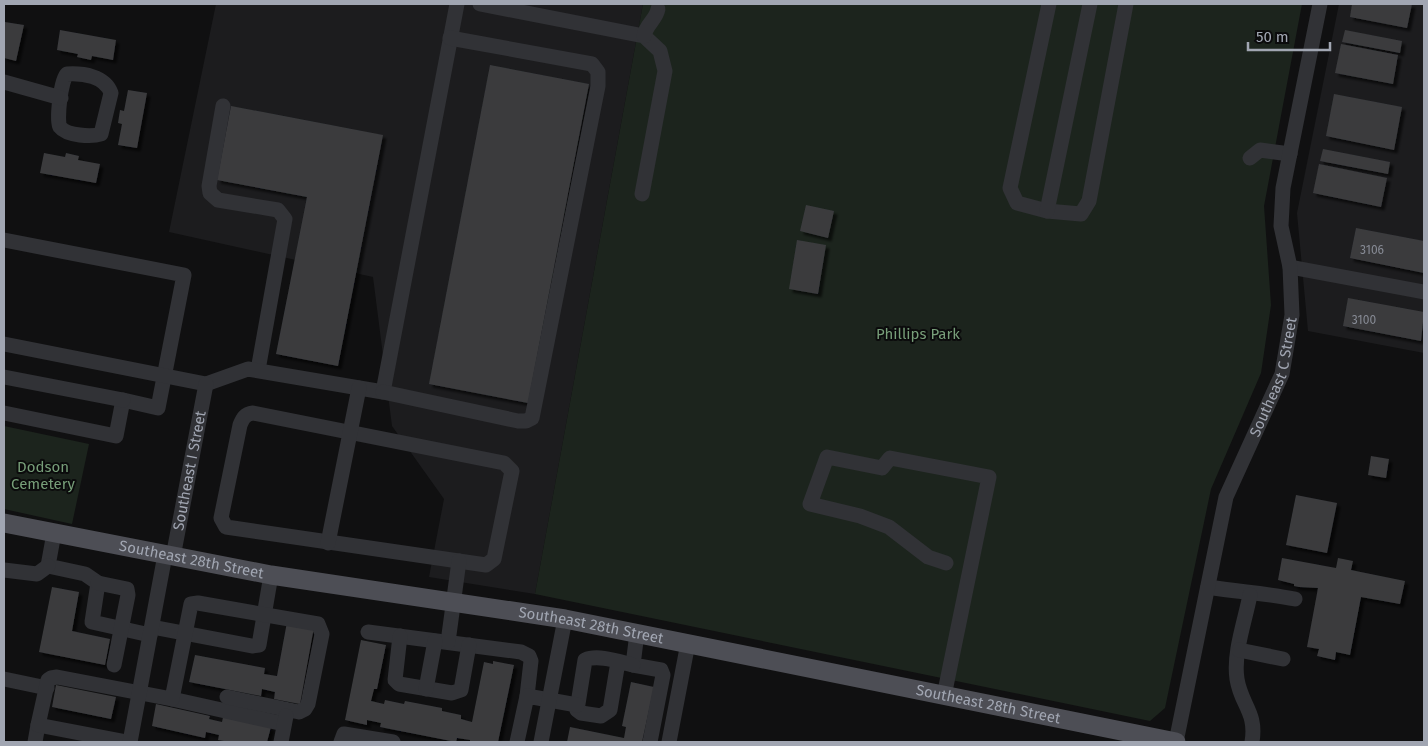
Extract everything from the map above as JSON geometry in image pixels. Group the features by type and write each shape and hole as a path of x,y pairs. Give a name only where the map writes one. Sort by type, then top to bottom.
{"main road":[{"name":"Southeast 28th Street","path":"4,523 270,575 565,619 1176,742"}],"street":[{"path":"383,392 457,4"},
{"path":"480,4 644,36 660,51 665,71 642,194"},
{"path":"1049,4 1010,188 1017,203 1046,210 1081,214 1090,201 1126,4"},
{"path":"1046,210 1090,4"},
{"name":"Southeast C Street","path":"1176,742 1226,497 1282,374 1292,315 1290,267 1282,226 1283,188 1320,4"},
{"path":"644,36 646,28 657,17 658,9"},
{"path":"4,344 206,384 248,368 383,392 518,421 526,421 532,418 594,105 598,72 592,64 450,38"},
{"path":"67,74 100,79 105,82 110,93 101,134 94,137 65,131 58,123 61,98 63,77 67,74"},
{"path":"4,82 61,98"},
{"path":"223,106 209,186 210,193 218,200 278,210 285,219 258,370"},
{"path":"1250,158 1260,150 1290,154"},
{"path":"4,240 184,275 158,408 4,377"},
{"path":"1290,267 1424,292"},
{"name":"Southeast I Street","path":"128,742 206,384"},
{"path":"328,543 359,388"},
{"path":"4,413 116,436 123,400"},
{"path":"247,414 350,432 504,463 512,471 494,559 486,565 328,543 226,528 221,518 240,426 242,418 247,414"},
{"path":"944,696 989,476 890,458 882,468 827,457 810,504 860,516 889,527 928,557 946,563"},
{"path":"4,570 37,574 48,566 54,533"},
{"path":"426,689 454,601 459,561"},
{"path":"48,566 85,574 98,583 127,589 128,595 114,665"},
{"path":"98,583 92,622 120,630 184,633 252,646 259,645 270,575"},
{"path":"1208,587 1250,595 1258,592 1295,599"},
{"path":"1250,595 1236,668 1237,682 1255,725 1252,742"},
{"path":"35,742 46,688 51,678 57,677 138,700 172,699 286,717 299,712 305,709 308,704 322,634 321,628 318,624 198,603 191,604 172,699"},
{"path":"541,742 565,619"},
{"path":"368,632 520,652 529,656 531,661 527,696 517,742"},
{"path":"634,665 637,633"},
{"path":"400,636 395,680 399,684 452,693 461,690 469,645"},
{"path":"669,742 688,644"},
{"path":"1239,650 1284,659"},
{"path":"618,662 610,710 601,716 581,713 577,710 585,660 591,657 618,662 661,670 663,675 650,742"},
{"path":"4,679 46,688"},
{"path":"527,696 577,705"},
{"path":"227,697 286,717"},
{"path":"281,742 286,717"},
{"path":"38,725 128,742"},
{"path":"341,742 344,734 394,742"}],"shaded area":[{"path":"216,4 643,4 535,594 429,577 444,499 392,426 373,277 169,232"},
{"path":"1339,4 1424,4 1424,353 1308,331 1297,213"}],"green space":[{"name":"Phillips Park","path":"643,4 1302,4 1264,206 1271,305 1261,373 1211,489 1165,708 1150,721 535,594"},
{"name":"Dodson Cemetery","path":"4,426 89,444 72,524 4,509"}],"building":[{"path":"1352,4 1412,4 1407,28 1350,17"},
{"path":"5,22 24,25 16,61 4,58"},
{"path":"60,30 116,40 113,60 92,56 91,60 77,57 78,54 57,50"},
{"path":"1345,30 1402,41 1400,53 1342,42"},
{"path":"1341,44 1398,55 1393,84 1335,73"},
{"path":"490,65 589,84 528,403 429,384"},
{"path":"128,90 147,93 137,148 118,145 122,124 118,123 120,110 124,111"},
{"path":"1334,94 1402,107 1394,150 1326,136"},
{"path":"231,106 383,135 338,366 276,354 307,197 217,180"},
{"path":"1323,149 1390,162 1388,174 1320,161"},
{"path":"44,153 65,157 66,153 79,156 78,160 100,164 96,183 40,173"},
{"path":"1319,164 1387,178 1381,207 1313,193"},
{"path":"806,205 834,211 828,238 800,231"},
{"path":"1356,228 1424,241 1424,273 1350,258"},
{"path":"797,240 826,245 818,294 789,289"},
{"path":"1348,298 1424,312 1421,341 1343,326"},
{"path":"1371,456 1389,459 1386,478 1368,475"},
{"path":"1296,495 1337,503 1327,553 1286,545"},
{"path":"1282,558 1336,568 1338,558 1353,561 1351,570 1405,581 1400,604 1361,597 1350,655 1336,652 1335,660 1317,656 1319,649 1307,647 1318,588 1294,586 1294,584 1278,580"},
{"path":"52,587 79,592 72,631 110,639 105,665 39,652"},
{"path":"287,622 314,627 300,704 274,699 275,692 262,689 261,696 189,682 195,655 265,668 264,674 277,676"},
{"path":"361,640 386,645 377,689 374,689 371,701 384,704 385,700 404,704 405,701 442,708 442,711 461,715 461,719 472,722 484,662 493,664 493,661 514,665 498,742 470,742 470,740 457,738 456,742 380,727 381,723 367,720 367,725 345,720"},
{"path":"631,682 654,687 642,742 567,742 570,727 624,738 626,727 622,726"},
{"path":"56,685 116,697 111,719 52,707"},
{"path":"156,704 210,716 209,719 222,722 223,717 271,727 267,742 230,742 218,740 219,735 206,732 205,738 152,726"}]}
